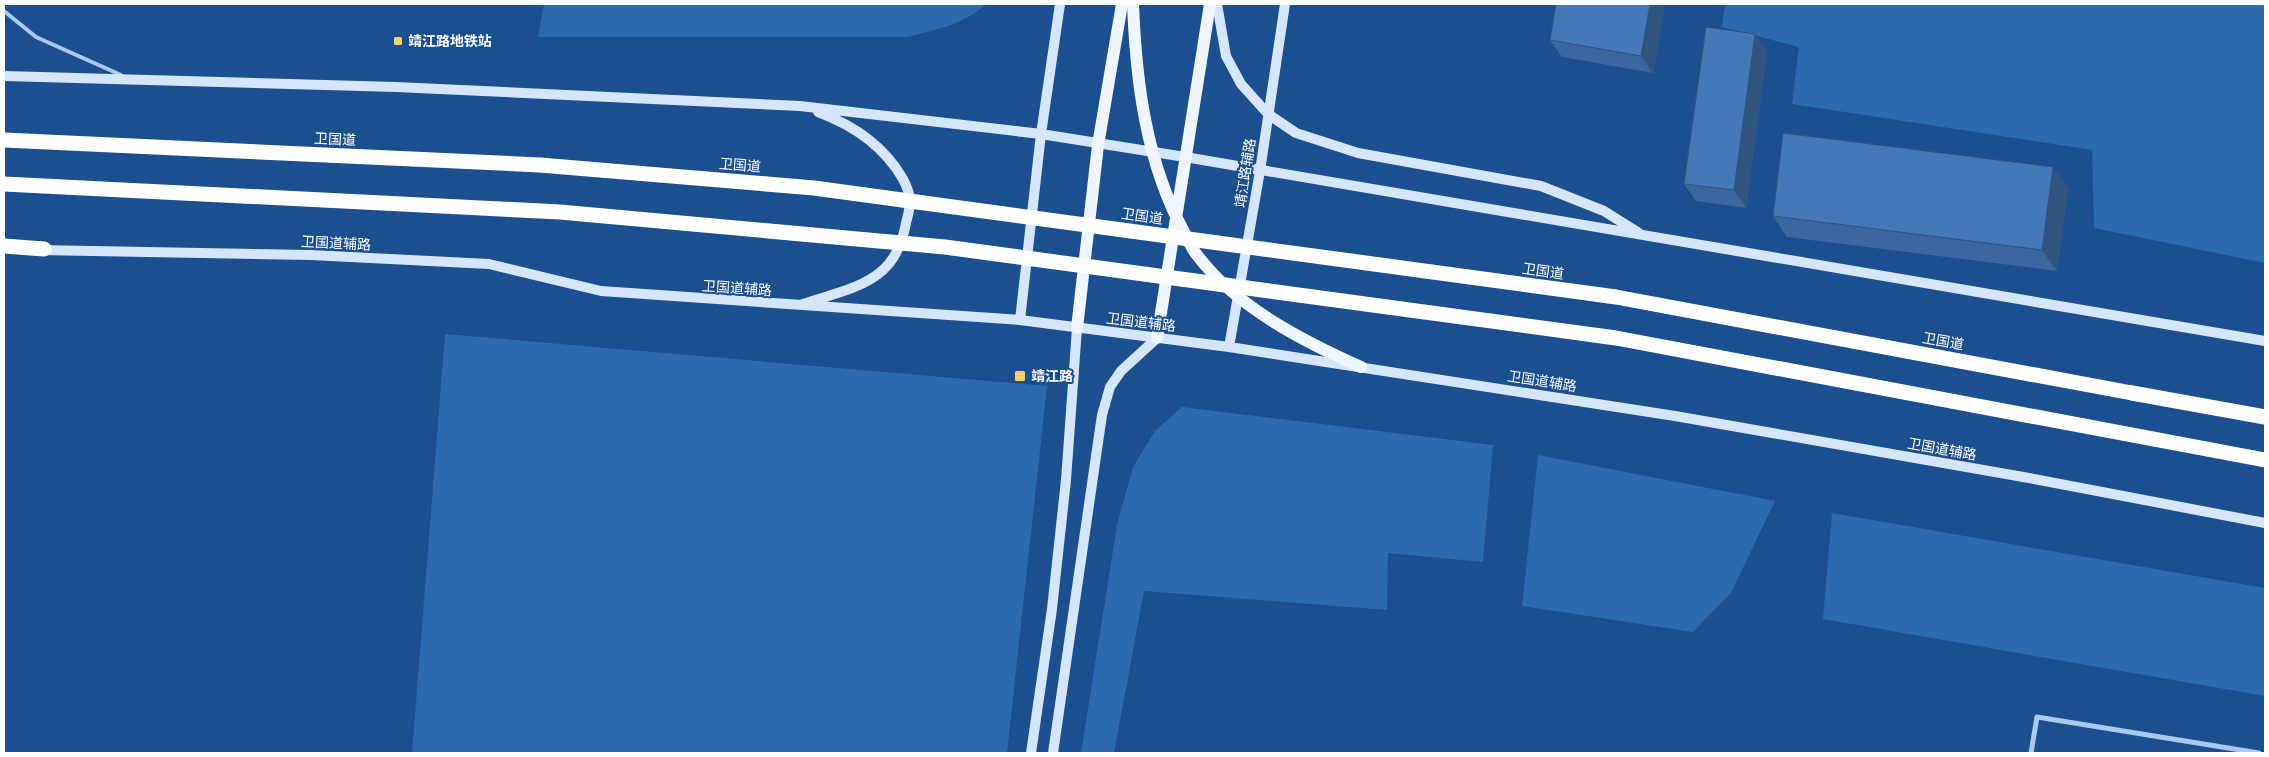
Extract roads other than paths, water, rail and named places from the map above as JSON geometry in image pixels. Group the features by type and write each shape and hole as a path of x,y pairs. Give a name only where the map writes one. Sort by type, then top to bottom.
{"highway":[{"name":"卫国道","path":"4,140 540,165 814,188 1616,297 2265,417"},
{"path":"4,184 560,212 945,247 1616,338 2265,460"},
{"path":"4,246 44,249"}],"main road":[{"path":"1020,320 1041,134 1060,4"},
{"path":"1031,753 1052,609 1066,480 1077,328 1098,145 1122,4"},
{"path":"1133,4 1139,82 1159,178 1176,217 1196,255 1238,297 1312,345 1361,367"},
{"path":"1052,753 1102,415 1110,387 1121,371 1157,338 1210,4"},
{"path":"1217,4 1226,56 1241,84 1268,114 1296,133 1358,153 1549,189 1604,210 1644,236"},
{"name":"靖江路辅路","path":"1229,347 1260,171 1285,4"},
{"path":"4,76 396,87 800,106 1041,134 2265,341"},
{"path":"797,306 868,281 883,270 896,254 905,232 910,199 906,186 896,167 879,148 848,125 800,106"},
{"name":"卫国道辅路","path":"4,251 44,249 311,256 489,264 601,291 1020,320 1229,347 1685,417 2029,478 2265,523"}],"street":[{"path":"2031,753 2037,717 2259,753"}],"lane":[{"path":"4,12 36,37 130,79"}],"place":[{"name":"靖江路地铁站","path":"398,41"},
{"name":"靖江路","path":"1020,376"}]}
